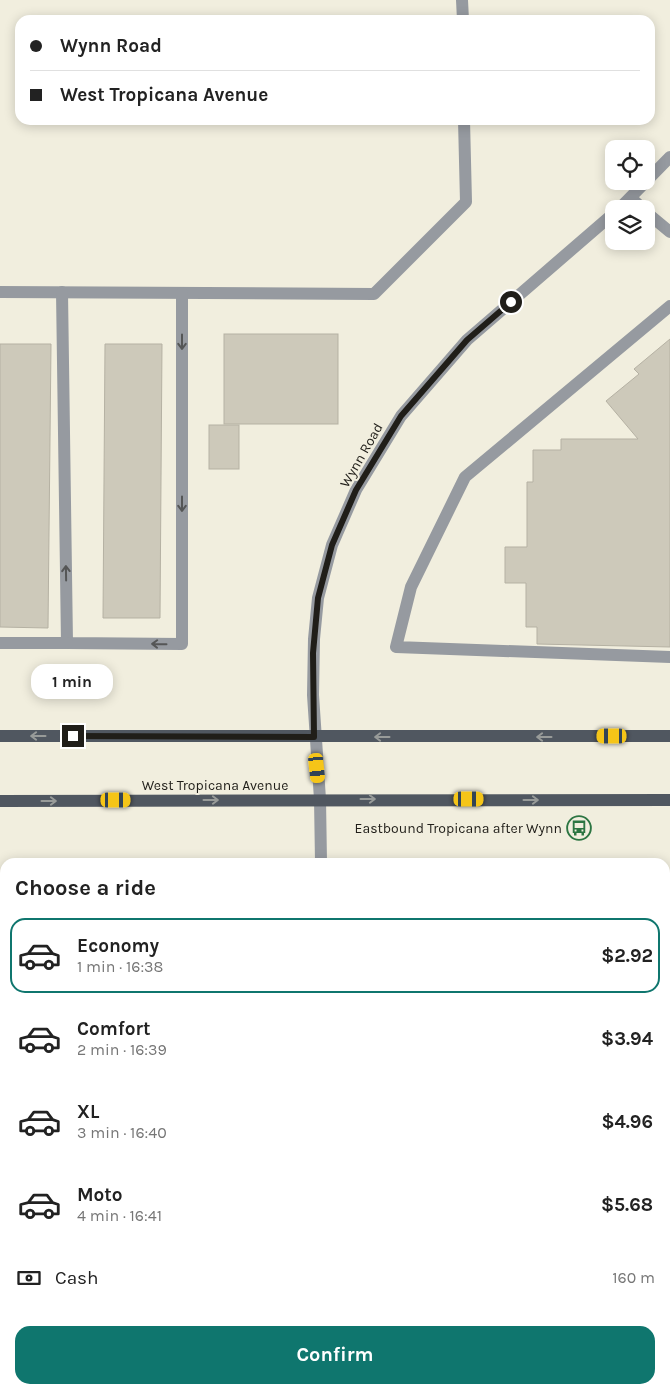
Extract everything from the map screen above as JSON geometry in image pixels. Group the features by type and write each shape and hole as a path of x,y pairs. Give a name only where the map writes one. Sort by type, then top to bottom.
{"main road":[{"path":"0,736 670,736"},
{"name":"West Tropicana Avenue","path":"0,801 320,799 670,800"}],"street":[{"path":"462,0 463,15"},
{"path":"0,292 374,294 466,202 464,125"},
{"path":"631,198 670,157"},
{"path":"655,220 670,232"},
{"name":"Wynn Road","path":"321,858 320,799 314,737 314,639 318,598 332,545 356,490 401,416 467,340 605,221"},
{"path":"62,292 67,643"},
{"path":"0,643 182,644 182,293"},
{"path":"670,306 465,477 411,588 396,647 670,657"}],"building":[{"path":"224,334 338,334 338,424 224,424"},
{"path":"670,339 670,647 537,644 537,627 526,627 526,583 505,583 505,547 527,547 527,482 533,482 533,450 561,450 561,439 638,439 606,401 639,374 634,369"},
{"path":"0,344 51,344 48,628 0,627"},
{"path":"105,344 162,344 160,618 103,618"},
{"path":"209,425 239,425 239,469 209,469"}],"place":[{"name":"Eastbound Tropicana after Wynn","path":"579,828"}],"route":[{"path":"73,736 314,737 313,653 318,598 332,545 356,490 401,416 467,340 511,302"}]}
